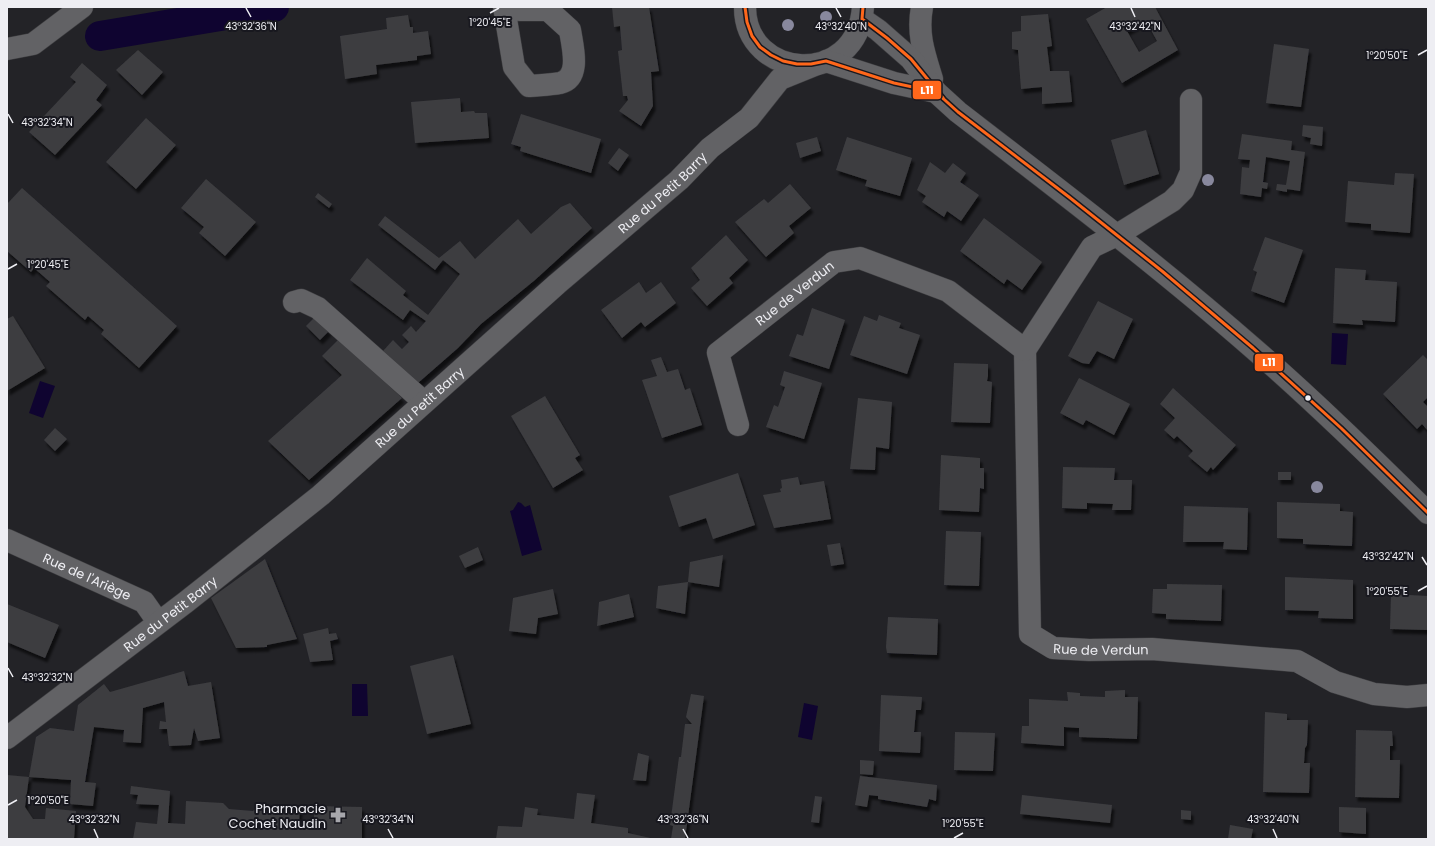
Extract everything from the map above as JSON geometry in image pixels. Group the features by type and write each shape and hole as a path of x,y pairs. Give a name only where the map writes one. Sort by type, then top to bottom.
{"street":[{"path":"7,49 33,44 82,7"},
{"path":"504,7 514,66 529,86 562,82 571,76 575,66 570,30 548,10 520,10 516,7"},
{"path":"745,7 748,25 753,36 760,46 780,61 792,65 804,66 822,63 894,83 936,92"},
{"path":"922,7 920,34 936,92"},
{"path":"867,12 878,30 911,59 936,92 958,112 1117,235 1223,323 1304,393 1428,513"},
{"name":"Rue du Petit Barry","path":"7,738 186,602 321,495 557,284 679,180 710,148 749,118 780,78 835,57 849,45 855,37 867,12"},
{"path":"1025,350 1092,247 1117,235 1172,201 1183,190 1191,172 1191,100"},
{"name":"Rue de Verdun","path":"738,424 718,353 834,262 860,258 948,291 1025,350 1030,634 1053,648 1089,650 1152,649 1297,661 1335,682 1374,694 1407,697 1428,695"},
{"path":"294,302 301,300 318,308 424,402"},
{"name":"Rue de l'Ariège","path":"7,540 144,602 158,622"}],"shaded area":[{"path":"1332,333 1348,334 1346,365 1331,364"},
{"path":"40,381 55,386 43,418 29,413"},
{"path":"518,502 525,507 530,505 542,550 522,556 510,511 513,510"},
{"path":"352,684 367,684 368,716 352,716"},
{"path":"804,703 818,706 812,740 798,737"}],"building":[{"path":"612,7 649,7 659,71 651,72 653,106 641,126 619,111 628,100 627,96 623,96 618,51 622,50 620,26 614,27"},
{"path":"1107,7 1155,7 1178,50 1122,83 1086,19","holes":["1146,21 1157,41 1139,52 1127,31"]},
{"path":"1048,14 1052,46 1047,47 1050,71 1069,71 1072,102 1042,104 1042,87 1021,89 1018,50 1012,49 1012,32 1021,31 1021,16"},
{"path":"408,15 410,27 413,27 413,33 428,31 431,54 417,56 417,60 376,65 377,74 345,79 340,36 387,29 386,18"},
{"path":"1274,44 1309,49 1301,107 1266,103"},
{"path":"138,50 163,72 142,95 116,70"},
{"path":"82,63 107,85 96,100 102,105 55,155 29,132 76,82 70,77"},
{"path":"460,98 461,112 474,111 475,113 487,113 489,138 415,143 411,102"},
{"path":"521,114 601,139 591,173 520,151 521,147 511,144"},
{"path":"146,118 176,145 136,189 106,162"},
{"path":"1303,125 1323,127 1322,146 1310,144 1311,138 1302,136"},
{"path":"1146,130 1159,174 1124,185 1111,140"},
{"path":"1242,134 1292,141 1291,150 1305,152 1300,191 1287,189 1287,192 1276,190 1277,184 1286,185 1290,161 1266,157 1263,182 1268,183 1267,189 1262,188 1261,197 1240,194 1242,167 1249,168 1250,160 1238,159"},
{"path":"817,137 821,151 800,158 796,143"},
{"path":"847,137 912,158 900,196 865,186 867,180 836,170"},
{"path":"619,148 629,155 618,171 608,163"},
{"path":"930,162 945,173 953,163 966,173 960,182 979,195 961,221 947,211 944,217 922,202 926,196 917,190"},
{"path":"1395,173 1414,174 1410,233 1371,230 1371,224 1345,222 1348,181 1394,185"},
{"path":"206,179 256,222 225,256 199,233 204,227 181,208"},
{"path":"790,184 811,208 789,226 794,233 766,257 735,222 764,199 768,203"},
{"path":"22,188 177,326 139,368 101,334 104,330 88,316 85,320 46,286 50,282 34,268 31,272 7,251 7,204"},
{"path":"318,193 332,204 329,208 315,197"},
{"path":"570,203 592,228 535,280 481,324 458,348 418,383 383,351 393,340 402,349 409,342 402,335 411,326 416,332 426,321 410,310 403,320 350,280 367,258 406,291 403,295 428,315 460,274 443,260 435,270 378,225 385,216 439,258 460,241 475,259 518,219 531,234 561,207"},
{"path":"984,218 1042,262 1022,290 1007,279 1004,284 960,251"},
{"path":"726,235 748,260 729,278 733,283 707,306 691,288 700,280 691,268"},
{"path":"1265,237 1303,250 1284,303 1251,291 1257,272 1253,270"},
{"path":"1335,268 1366,270 1365,280 1397,282 1395,322 1362,320 1363,325 1333,323"},
{"path":"639,282 646,293 661,282 676,303 645,327 641,322 622,338 601,310"},
{"path":"1098,301 1133,319 1114,359 1097,351 1089,364 1082,363 1068,356"},
{"path":"812,308 845,320 829,369 789,356 797,334 803,336"},
{"path":"879,315 901,323 899,328 920,335 907,374 850,355 864,316 877,321"},
{"path":"13,316 45,368 7,391 7,319"},
{"path":"315,317 329,331 320,340 306,326"},
{"path":"339,339 402,398 309,480 268,441 342,375 322,356"},
{"path":"1423,355 1428,360 1428,397 1423,402 1428,407 1428,431 1422,424 1417,429 1383,394"},
{"path":"661,357 667,372 678,369 685,390 690,388 702,425 662,438 642,380 657,376 651,360"},
{"path":"954,363 988,364 987,381 992,382 990,423 951,422"},
{"path":"784,371 822,383 804,439 766,427 774,405 778,407 785,387 780,385"},
{"path":"1079,378 1130,404 1114,435 1086,420 1083,425 1060,413"},
{"path":"1173,388 1236,445 1213,470 1211,467 1207,472 1188,456 1193,451 1177,436 1174,439 1164,430 1175,418 1160,404"},
{"path":"545,396 580,455 575,458 583,470 553,488 511,416"},
{"path":"858,398 892,402 889,449 876,447 875,470 850,469"},
{"path":"55,428 67,439 55,451 44,440"},
{"path":"941,455 980,458 980,468 984,468 984,489 980,488 979,512 939,510"},
{"path":"1063,467 1115,468 1114,480 1132,480 1131,510 1112,510 1113,504 1087,503 1087,509 1062,508"},
{"path":"1278,472 1291,472 1291,480 1278,480"},
{"path":"738,473 755,525 713,539 706,518 679,527 669,496"},
{"path":"798,477 800,485 824,481 831,519 774,528 763,495 781,492 781,480"},
{"path":"1277,502 1340,504 1340,511 1353,512 1352,546 1303,544 1303,539 1277,538"},
{"path":"1184,506 1248,508 1247,550 1223,549 1224,542 1183,542"},
{"path":"946,531 981,532 979,586 944,585"},
{"path":"840,543 844,564 831,566 827,545"},
{"path":"478,547 483,560 465,568 459,556"},
{"path":"723,555 719,587 688,582 690,562"},
{"path":"265,559 297,639 267,645 267,647 236,648 211,598"},
{"path":"1285,577 1353,580 1353,619 1318,618 1319,611 1285,610"},
{"path":"688,582 685,614 656,608 658,586"},
{"path":"1167,584 1222,585 1221,621 1166,619 1166,614 1152,613 1153,589 1167,589"},
{"path":"553,589 558,614 538,618 536,634 509,631 513,598"},
{"path":"629,594 634,617 597,626 599,602"},
{"path":"1391,594 1428,596 1428,630 1390,629"},
{"path":"7,604 59,625 45,658 7,642"},
{"path":"888,617 938,619 937,655 887,653"},
{"path":"328,628 329,634 336,633 338,639 330,641 333,660 310,662 303,634"},
{"path":"453,655 471,724 427,734 410,666"},
{"path":"184,671 188,686 211,682 220,738 198,741 194,728 191,745 169,746 167,729 159,729 160,721 166,722 164,702 143,708 141,743 123,742 124,730 94,727 85,782 96,783 93,806 70,804 71,780 29,777 36,737 50,728 74,731 78,705 104,684 110,692"},
{"path":"1125,690 1125,697 1138,697 1137,739 1079,737 1079,728 1064,727 1064,746 1021,743 1022,726 1029,726 1029,699 1068,701 1067,692 1080,693 1080,696 1105,697 1105,691"},
{"path":"691,694 704,696 685,839 671,839 673,826 670,825 685,724 692,724 686,717"},
{"path":"881,695 922,697 921,710 916,710 914,732 921,732 920,753 879,751"},
{"path":"1265,712 1287,714 1287,720 1308,720 1307,745 1305,748 1304,763 1310,763 1309,793 1263,792"},
{"path":"1356,730 1392,731 1393,746 1390,746 1390,760 1400,760 1399,798 1355,797"},
{"path":"955,732 995,733 993,771 954,770"},
{"path":"638,753 649,756 646,781 633,780"},
{"path":"860,760 874,761 873,775 860,774"},
{"path":"7,775 29,777 25,807 33,819 45,819 46,808 76,811 74,839 7,839"},
{"path":"860,776 937,785 936,801 929,799 927,807 878,799 878,796 869,795 867,807 855,805"},
{"path":"131,786 170,791 168,823 185,824 186,801 223,803 229,809 253,811 259,805 300,807 299,823 314,824 314,806 362,807 362,839 133,839 136,822 157,824 159,805 136,804 138,795 130,794"},
{"path":"577,793 595,795 591,823 628,828 628,833 655,839 496,839 498,826 522,827 525,807 538,809 537,815 574,819"},
{"path":"1022,795 1112,805 1110,823 1020,814"},
{"path":"815,796 822,797 819,823 811,822"},
{"path":"1339,807 1366,808 1366,834 1339,832"},
{"path":"1181,810 1191,811 1191,820 1181,819"},
{"path":"1230,825 1253,829 1251,839 1228,839"}],"waterway":[{"path":"100,36 274,7"}],"transit line":[{"name":"L11","path":"745,7 747,22 752,36 760,47 783,61 797,64 811,64 826,61 894,83 936,92 958,112 1162,271 1253,348 1341,428 1428,513"},
{"name":"L11","path":"863,7 862,19 911,59 943,98"}],"place":[{"name":"Pharmacie Cochet Naudin","path":"338,815"}]}
